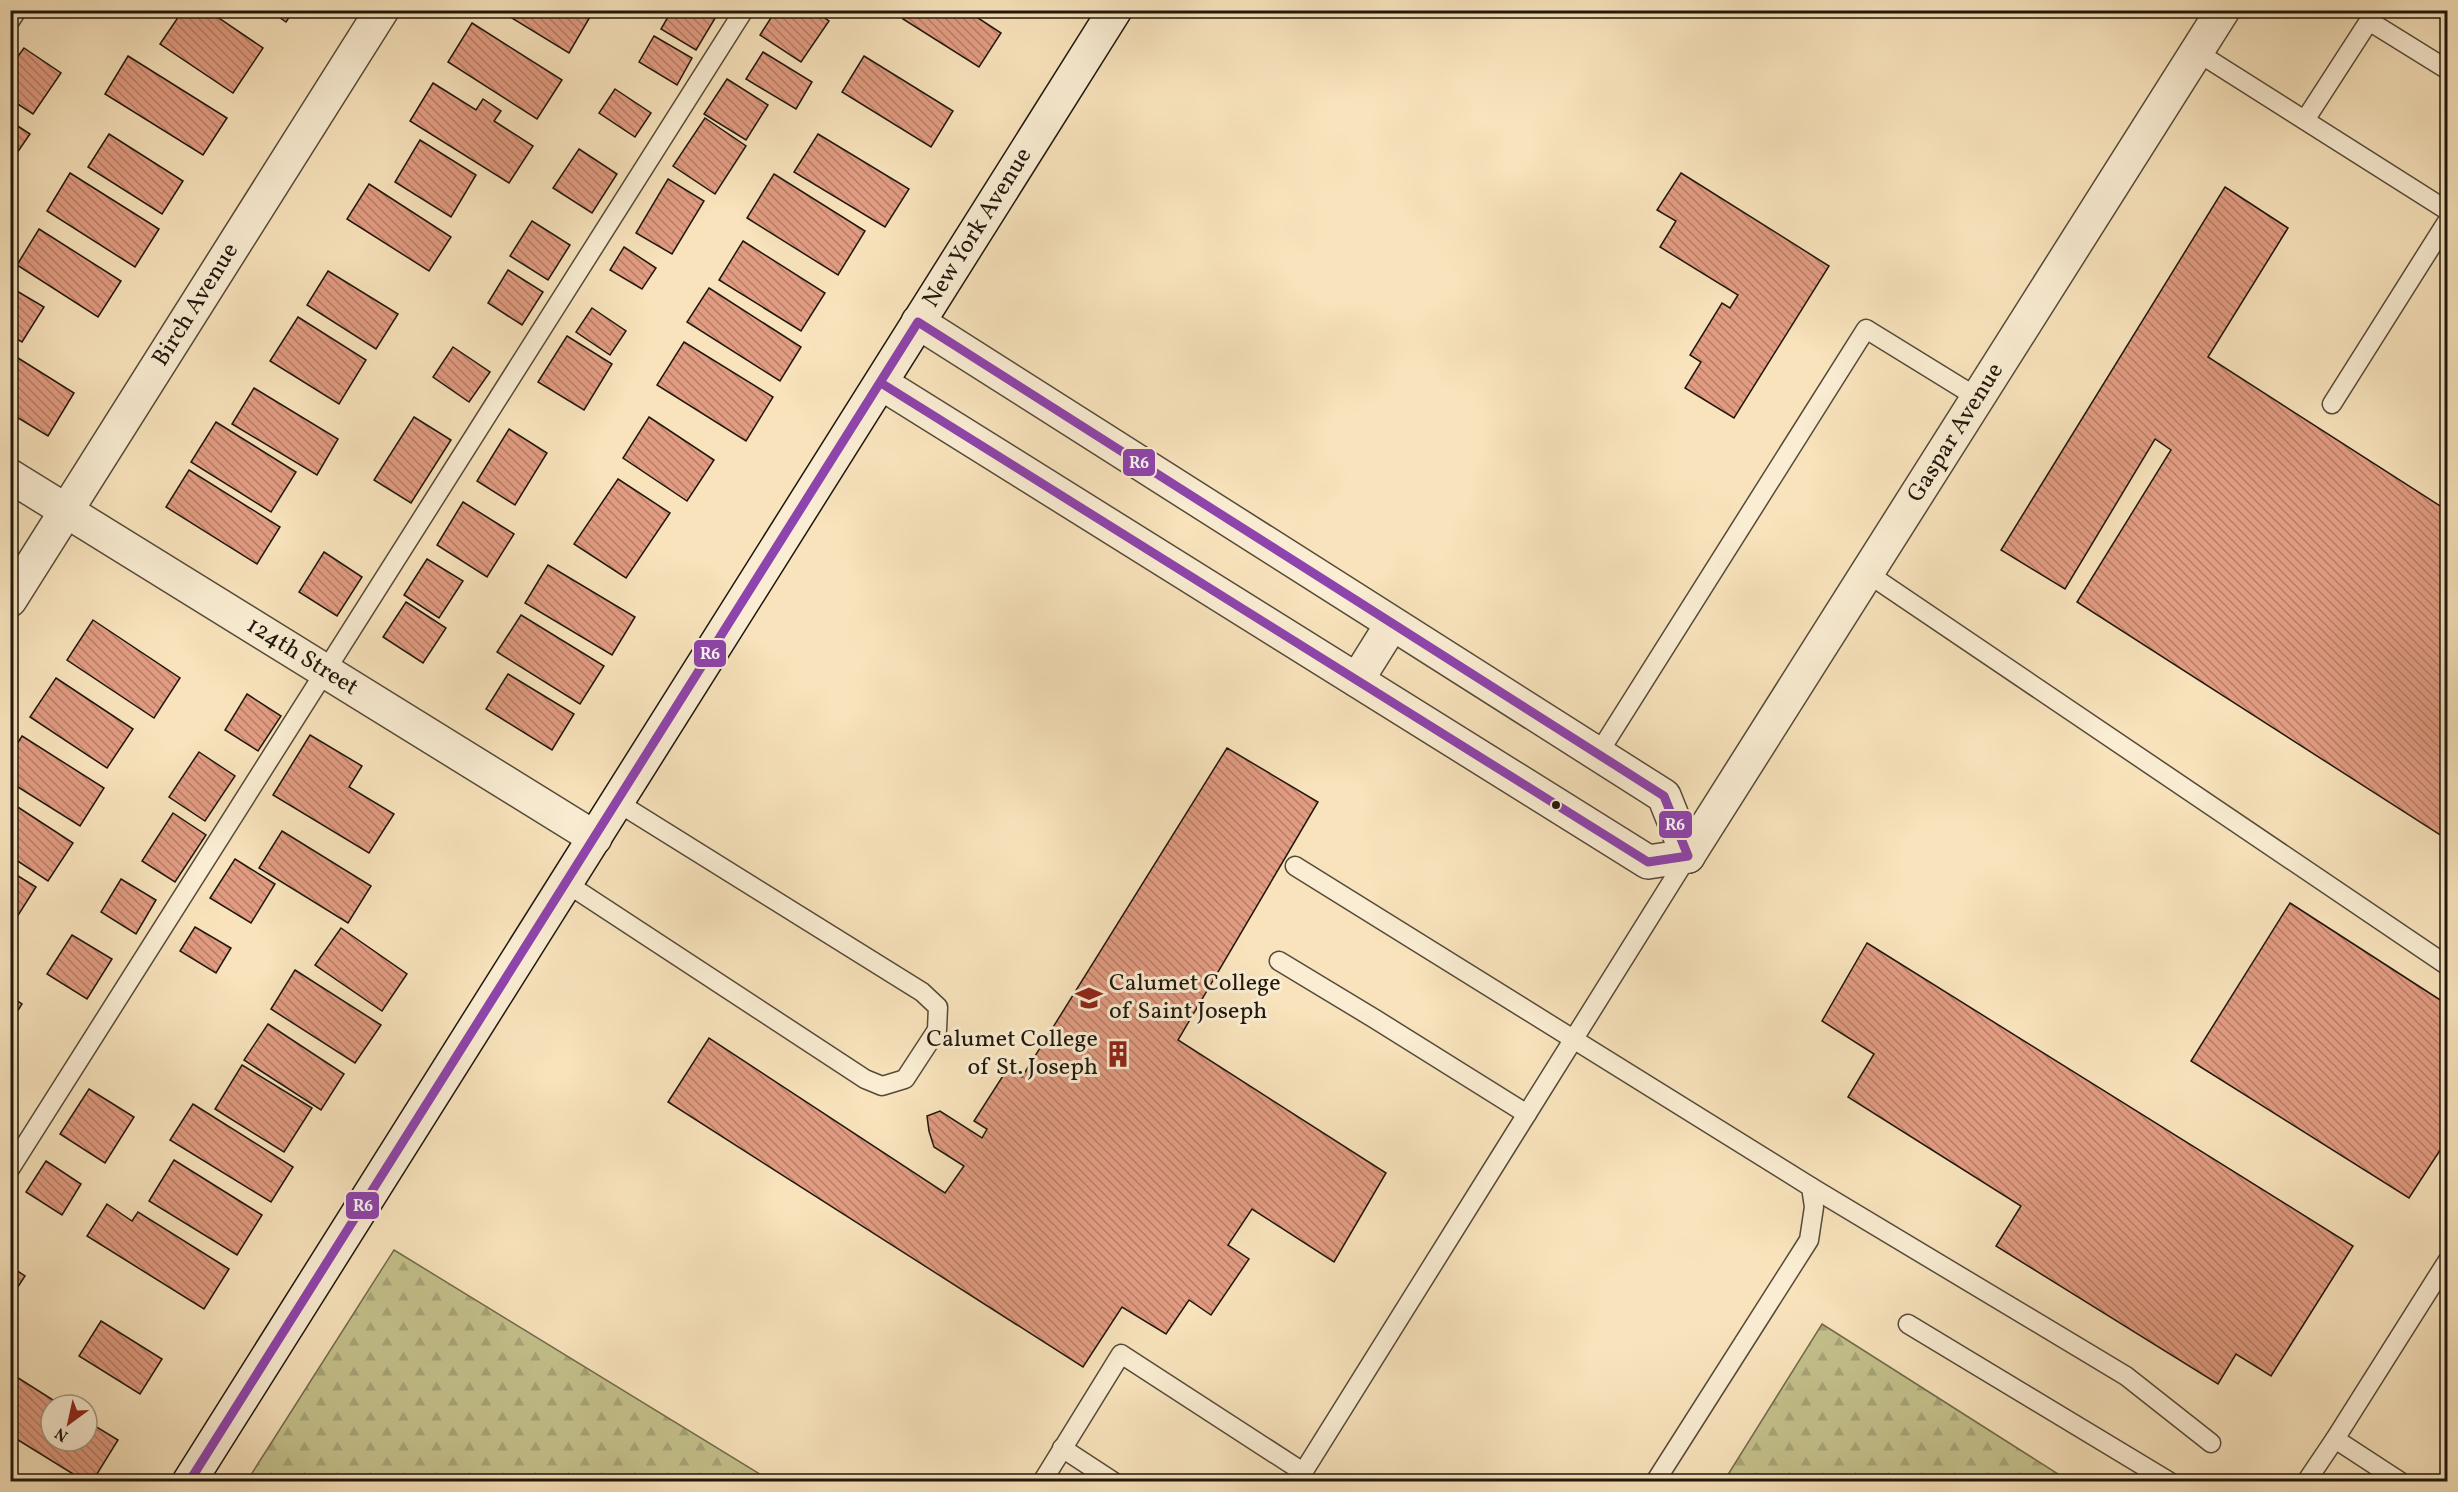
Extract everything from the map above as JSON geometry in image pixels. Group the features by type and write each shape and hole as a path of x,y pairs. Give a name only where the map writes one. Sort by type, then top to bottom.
{"street":[{"name":"Birch Avenue","path":"10,600 382,10"},
{"name":"New York Avenue","path":"189,1482 1115,10"},
{"name":"Gaspar Avenue","path":"1688,856 2223,10"},
{"path":"881,383 1648,862 1688,856 1664,796 918,322"},
{"name":"124th Street","path":"10,476 594,838"},
{"path":"1357,680 1392,624"}],"lane":[{"path":"10,21 17,10"},
{"path":"10,1169 744,10"},
{"path":"2305,120 2369,21 2448,70"},
{"path":"2197,52 2448,212"},
{"path":"2332,404 2448,220"},
{"path":"1598,754 1866,329 1978,398"},
{"path":"1867,573 2448,966"},
{"path":"566,884 866,1079 882,1086 905,1079 937,1030 938,1007 922,992 617,802"},
{"path":"1042,1482 1121,1354 1300,1477 1688,856"},
{"path":"1294,866 1811,1187 2126,1376 2211,1443"},
{"path":"1279,961 1375,1018 1527,1114"},
{"path":"1655,1482 1809,1240 1814,1207 1811,1187"},
{"path":"2306,1482 2448,1260"},
{"path":"1908,1324 2169,1482"},
{"path":"2335,1439 2401,1482"},
{"path":"1062,1448 1114,1482"}],"green space":[{"path":"394,1250 771,1481 247,1481"},
{"path":"1822,1324 2069,1481 1724,1481"}],"building":[{"path":"183,10 207,10 263,48 233,93 160,44"},
{"path":"269,10 294,10 286,22"},
{"path":"499,10 594,10 569,53"},
{"path":"672,10 720,10 696,50 661,29"},
{"path":"776,10 813,10 829,21 801,62 760,35"},
{"path":"909,10 966,10 1001,33 979,67 903,19"},
{"path":"472,23 562,80 537,119 448,62"},
{"path":"654,36 692,58 677,85 639,62"},
{"path":"24,48 61,73 33,114 10,99 10,67"},
{"path":"763,52 812,82 796,109 746,79"},
{"path":"128,56 227,118 203,155 105,94"},
{"path":"864,56 953,111 931,147 842,92"},
{"path":"727,79 768,105 746,140 704,114"},
{"path":"433,83 476,110 483,99 501,111 494,121 533,146 509,183 410,121"},
{"path":"615,89 651,113 635,137 599,113"},
{"path":"705,118 746,146 715,194 673,166"},
{"path":"10,121 30,134 10,163"},
{"path":"109,134 183,181 162,214 88,167"},
{"path":"818,134 909,189 885,227 794,172"},
{"path":"420,140 476,175 451,217 395,182"},
{"path":"579,149 617,174 592,213 553,188"},
{"path":"70,173 159,229 135,267 47,211"},
{"path":"1681,173 1829,266 1734,418 1685,388 1701,362 1690,355 1722,303 1730,308 1738,295 1660,247 1676,221 1657,210"},
{"path":"774,174 865,231 838,275 747,218"},
{"path":"668,179 704,201 672,254 636,233"},
{"path":"369,184 451,237 429,271 347,219"},
{"path":"2225,187 2288,228 2208,357 2448,511 2448,840 2077,602 2171,450 2155,439 2065,589 2001,550"},
{"path":"532,221 570,245 548,280 510,256"},
{"path":"39,229 121,281 98,317 17,265"},
{"path":"743,241 825,293 801,331 719,280"},
{"path":"624,247 656,268 642,289 610,270"},
{"path":"508,270 543,292 522,325 488,303"},
{"path":"328,271 398,314 376,349 307,305"},
{"path":"10,287 44,307 22,342 10,335"},
{"path":"709,288 801,347 780,381 687,322"},
{"path":"592,308 626,331 610,355 576,332"},
{"path":"298,317 366,360 339,404 270,361"},
{"path":"567,336 612,364 584,410 538,382"},
{"path":"684,342 773,397 746,441 657,385"},
{"path":"453,347 490,372 469,402 433,377"},
{"path":"10,353 74,393 48,436 10,413"},
{"path":"254,388 338,439 317,475 232,424"},
{"path":"414,417 451,440 411,503 374,480"},
{"path":"649,417 714,460 687,501 623,458"},
{"path":"216,422 296,472 271,512 191,462"},
{"path":"509,429 547,453 515,505 477,481"},
{"path":"189,470 280,527 257,564 166,507"},
{"path":"618,479 670,513 626,578 574,544"},
{"path":"463,502 514,534 487,577 437,545"},
{"path":"324,552 362,577 337,616 299,592"},
{"path":"427,559 463,581 439,618 404,595"},
{"path":"548,565 635,617 612,655 525,603"},
{"path":"406,602 446,628 423,663 383,637"},
{"path":"521,615 604,666 580,704 497,652"},
{"path":"93,620 180,678 154,718 67,660"},
{"path":"508,674 574,714 552,750 486,709"},
{"path":"56,678 133,729 107,768 30,717"},
{"path":"247,694 281,716 258,751 225,730"},
{"path":"310,735 362,766 349,787 394,814 369,853 273,795"},
{"path":"22,736 104,788 80,826 10,782 10,755"},
{"name":"Calumet College of St. Joseph","path":"1227,748 1318,802 1178,1040 1386,1173 1334,1262 1252,1209 1228,1245 1249,1259 1211,1315 1189,1300 1166,1334 1122,1307 1083,1367 668,1102 709,1038 945,1193 964,1166 934,1147 927,1116 940,1111 982,1138 987,1129 974,1121 1008,1068 1022,1077"},
{"path":"199,752 235,776 205,821 169,797"},
{"path":"10,802 73,843 48,881 10,856"},
{"path":"173,813 206,835 175,882 142,861"},
{"path":"282,831 371,886 348,923 259,868"},
{"path":"235,859 275,884 251,923 210,898"},
{"path":"10,871 36,887 10,928"},
{"path":"121,879 156,900 136,934 101,912"},
{"path":"2290,903 2448,1005 2448,1138 2409,1198 2191,1061"},
{"path":"195,927 231,948 216,973 180,951"},
{"path":"341,928 407,974 382,1011 315,965"},
{"path":"72,935 112,959 87,999 47,974"},
{"path":"1867,943 2353,1246 2271,1376 2236,1354 2218,1384 1996,1246 2021,1206 1848,1097 1874,1054 1822,1021"},
{"path":"295,970 381,1025 355,1063 271,1009"},
{"path":"10,996 22,1004 10,1023"},
{"path":"268,1024 344,1074 321,1110 244,1060"},
{"path":"242,1065 312,1108 284,1152 215,1109"},
{"path":"89,1089 134,1117 105,1163 60,1134"},
{"path":"193,1104 293,1167 271,1202 170,1140"},
{"path":"174,1160 262,1215 237,1255 149,1201"},
{"path":"46,1161 81,1184 62,1215 26,1192"},
{"path":"107,1204 132,1221 138,1212 229,1269 204,1309 87,1236"},
{"path":"10,1266 25,1276 10,1299"},
{"path":"101,1321 162,1359 140,1394 79,1356"},
{"path":"15,1376 42,1393 39,1393 39,1453 10,1435 10,1383"},
{"path":"99,1428 118,1440 92,1482 86,1482 39,1453 99,1453"}],"transit line":[{"name":"R6","path":"189,1482 918,322 1664,796 1688,856 1648,862 881,383"}],"place":[{"name":"Calumet College of Saint Joseph","path":"1089,998"},
{"name":"Calumet College of St. Joseph","path":"1118,1054"}]}
